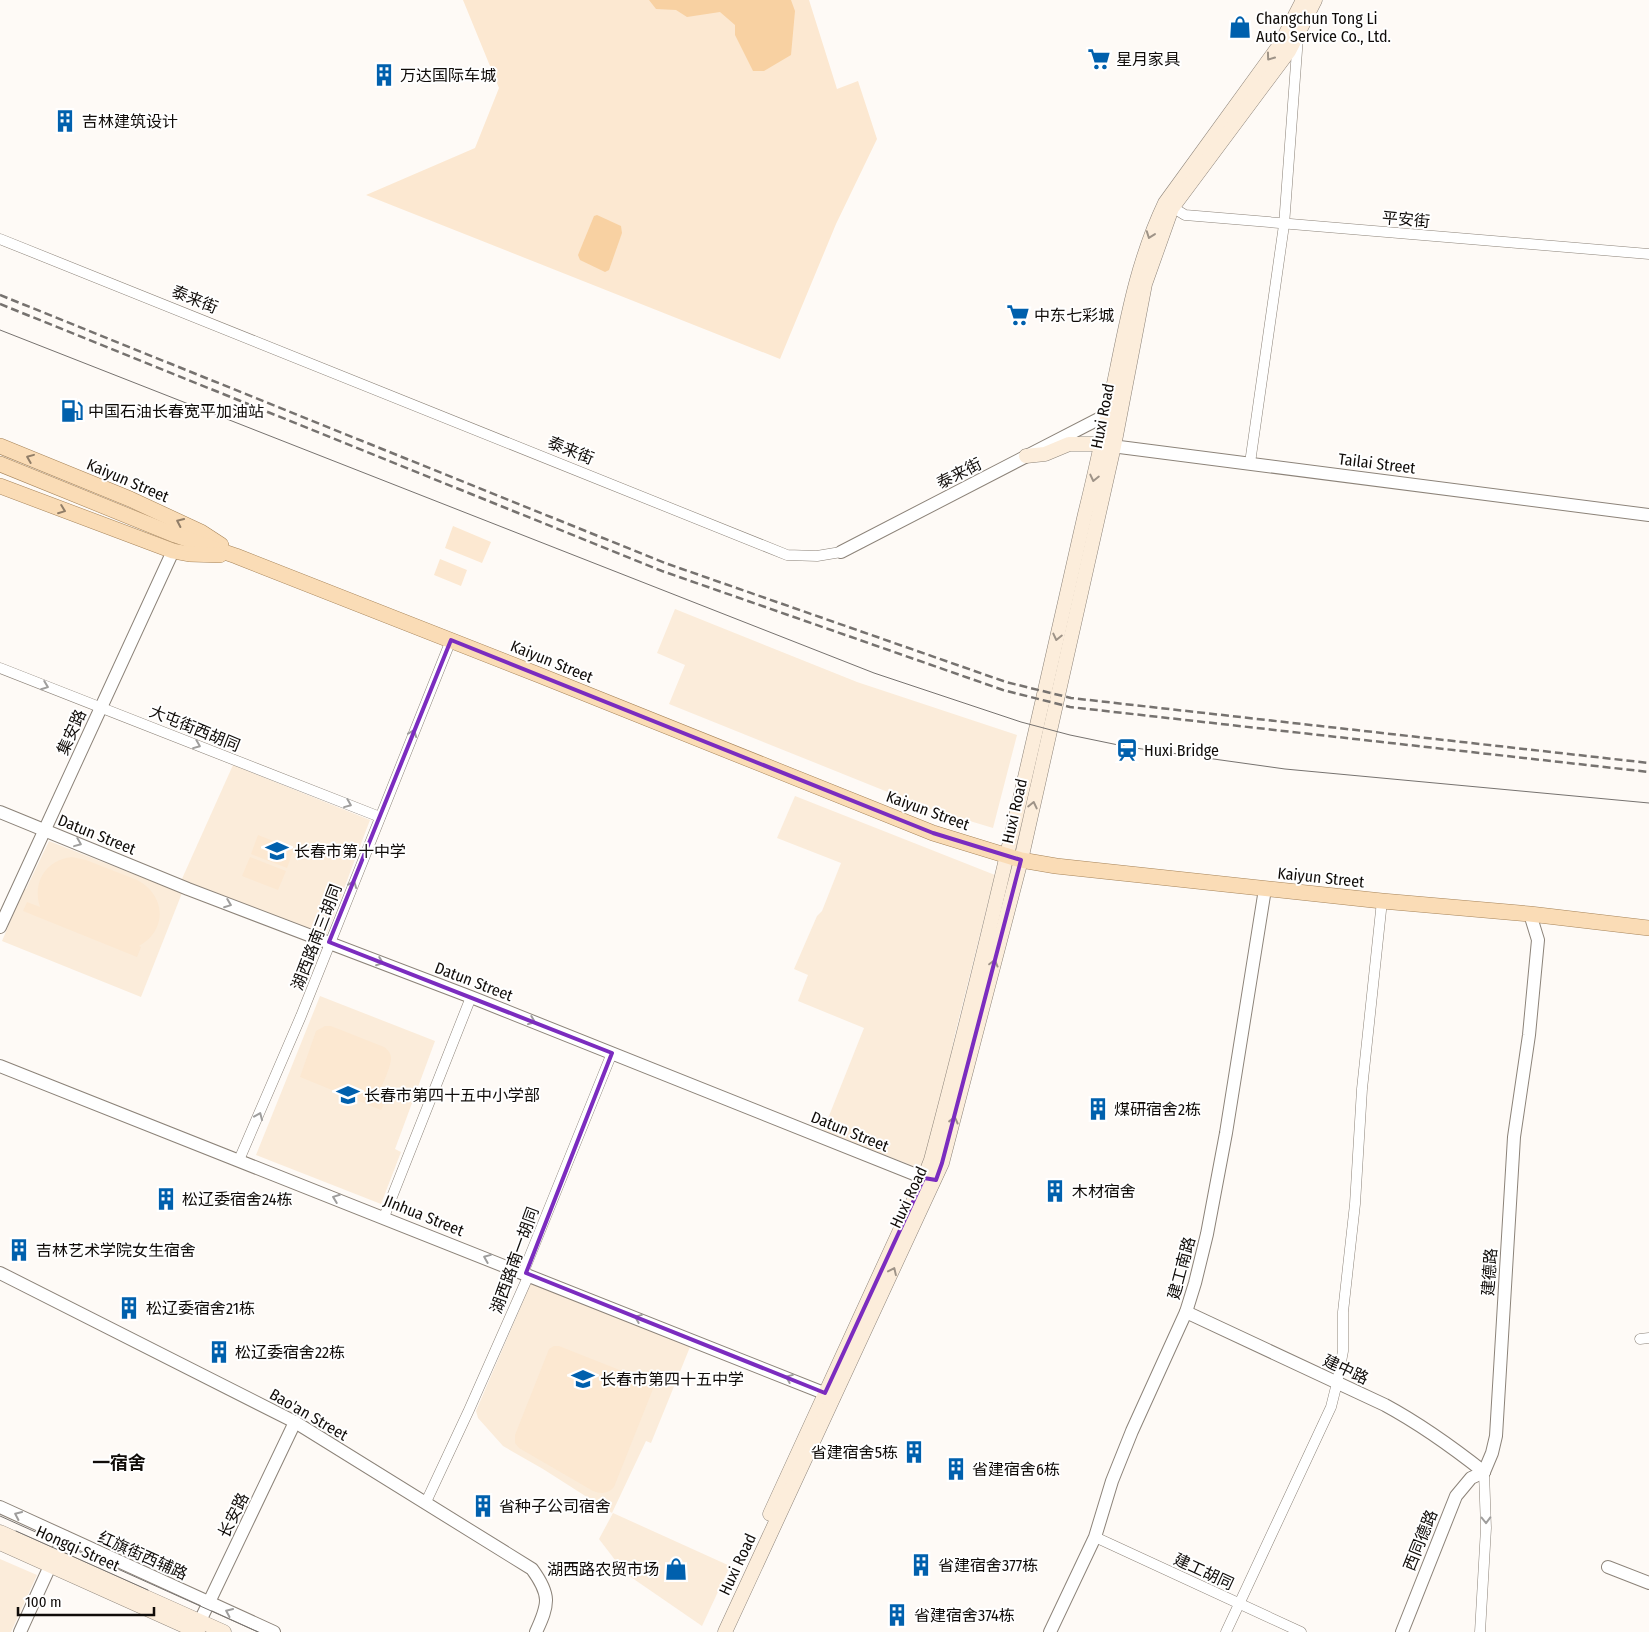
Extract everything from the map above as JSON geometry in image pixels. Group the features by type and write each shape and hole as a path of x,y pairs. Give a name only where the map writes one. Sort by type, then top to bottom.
{"main road":[{"name":"Huxi Road","path":"1108,445 1108,415 1136,280 1151,233 1281,43 1303,0"},
{"name":"Huxi Road","path":"716,1632 830,1395 930,1179 942,1163 1108,445 1121,407 1145,284 1169,205 1289,52 1315,0"},
{"path":"1026,456 1045,454 1069,444 1108,445"},
{"name":"Kaiyun Street","path":"0,446 130,499 201,532 236,556"},
{"name":"Kaiyun Street","path":"0,464 175,535 236,556 451,640 933,833 1014,858 1056,866 1382,901 1530,914 1649,928"},
{"name":"Kaiyun Street","path":"0,486 172,551 189,554 236,556"},
{"name":"Huxi Road","path":"725,1632 830,1395"},
{"name":"Hongqi Street","path":"0,1532 52,1561 198,1629 224,1632"},
{"name":"Hongqi Street","path":"0,1543 52,1561"}],"street":[{"path":"1250,463 1284,225 1298,34"},
{"name":"平安街","path":"1169,205 1185,215 1284,225 1649,254"},
{"name":"泰来街","path":"0,239 787,555 817,556 841,552 1121,407"},
{"name":"Tailai Street","path":"1108,445 1649,515"},
{"name":"集安路","path":"0,926 172,551"},
{"name":"湖西路南三胡同","path":"239,1160 301,1016 451,640"},
{"name":"大屯街西胡同","path":"0,668 380,817"},
{"name":"Datun Street","path":"0,812 188,888 471,997 930,1179"},
{"name":"建工南路","path":"1050,1632 1095,1537 1112,1481 1186,1312 1196,1283 1227,1124 1265,889"},
{"path":"1226,1632 1330,1407 1337,1384 1343,1351 1343,1312 1355,1204 1362,1089 1382,901"},
{"name":"建德路","path":"1480,1632 1486,1528 1484,1472 1492,1453 1496,1436 1514,1137 1529,1035 1538,940 1530,914"},
{"path":"384,1217 471,997"},
{"name":"湖西路南一胡同","path":"426,1502 527,1279 525,1268 612,1053"},
{"name":"JInhua Street","path":"0,1066 830,1395"},
{"name":"Bao'an Street","path":"0,1273 295,1422 532,1569 541,1582 546,1594 546,1610 536,1632"},
{"name":"建中路","path":"1186,1312 1385,1405 1416,1422 1449,1444 1484,1472"},
{"name":"长安路","path":"198,1629 295,1422"},
{"name":"西同德路","path":"1402,1632 1456,1496 1471,1478 1484,1472"},
{"name":"红旗街西辅路","path":"0,1507 274,1632"},
{"path":"20,1632 65,1537"},
{"name":"建工胡同","path":"1095,1537 1301,1632"},
{"path":"1608,1567 1649,1583"}],"highlighted area":[{"path":"451,640 933,833 1021,860 936,1180 924,1178 825,1393 526,1273 612,1053 329,942"}],"shaded area":[{"path":"463,0 809,0 837,89 858,81 877,139 836,224 780,359 366,195 475,148 499,88"},
{"path":"649,0 791,0 795,11 791,55 764,71 753,71 735,35 735,25 720,12 687,17 676,10 656,9"},
{"path":"597,215 621,226 622,233 609,270 605,272 580,260 578,255 594,216"},
{"path":"453,526 491,542 482,563 445,548"},
{"path":"440,559 467,570 461,586 434,575"},
{"path":"675,609 857,682 1017,735 993,828 930,809 669,704 685,665 657,653"},
{"name":"长春市第十中学","path":"233,765 370,820 326,936 181,881"},
{"path":"795,796 995,875 955,1034 944,1087 925,1159 921,1166 916,1167 823,1131 864,1028 798,1001 808,975 794,969 817,916 822,911 841,863 777,838"},
{"path":"258,835 294,849 287,868 251,854"},
{"path":"49,841 182,893 141,997 2,941 24,889 26,889"},
{"path":"72,857 86,860 137,880 147,886 154,894 160,913 159,922 155,931 139,946 141,947 137,957 23,911 27,902 40,907 38,889 43,874 48,868 63,859"},
{"path":"250,857 286,871 278,890 242,876"},
{"name":"长春市第四十五中小学部","path":"320,996 435,1041 395,1149 401,1152 381,1204 256,1155"},
{"path":"325,1026 331,1026 384,1047 389,1051 391,1061 382,1086 374,1100 384,1104 381,1110 300,1077 316,1031"},
{"name":"长春市第四十五中学","path":"531,1283 690,1347 651,1443 646,1441 612,1513 503,1446 478,1418 476,1411"},
{"path":"559,1346 655,1384 614,1487 607,1492 593,1491 519,1448 515,1443 515,1435 549,1349"},
{"name":"湖西路农贸市场","path":"613,1513 730,1566 702,1626 625,1573 599,1539"},
{"path":"0,1559 37,1575 11,1632 0,1632"}],"tram line":[{"path":"0,330 874,673 1021,722 1070,735 1128,747 1285,769 1649,803"},
{"path":"0,1516 258,1632"},
{"path":"16,1531 148,1590"}],"railway":[{"path":"0,295 665,563 1006,682 1071,698 1649,763"},
{"path":"0,304 662,571 1003,690 1070,707 1649,772"}],"place":[{"name":"Changchun Tong Li Auto Service Co., Ltd.","path":"1240,27"},
{"name":"星月家具","path":"1099,59"},
{"name":"万达国际车城","path":"384,75"},
{"name":"吉林建筑设计","path":"65,121"},
{"name":"中东七彩城","path":"1018,315"},
{"name":"中国石油长春宽平加油站","path":"72,411"},
{"name":"Huxi Bridge","path":"1127,750"},
{"name":"长春市第十中学","path":"277,851"},
{"name":"长春市第四十五中小学部","path":"348,1095"},
{"name":"煤研宿舍2栋","path":"1098,1109"},
{"name":"木材宿舍","path":"1055,1191"},
{"name":"松辽委宿舍24栋","path":"166,1199"},
{"name":"吉林艺术学院女生宿舍","path":"19,1250"},
{"name":"松辽委宿舍21栋","path":"129,1308"},
{"name":"松辽委宿舍22栋","path":"219,1352"},
{"name":"长春市第四十五中学","path":"583,1379"},
{"name":"省建宿舍5栋","path":"914,1452"},
{"name":"省建宿舍6栋","path":"956,1469"},
{"name":"省种子公司宿舍","path":"483,1506"},
{"name":"省建宿舍377栋","path":"921,1565"},
{"name":"湖西路农贸市场","path":"676,1569"},
{"name":"省建宿舍374栋","path":"897,1615"}],"district":[{"name":"一宿舍","path":"119,1463"}]}
